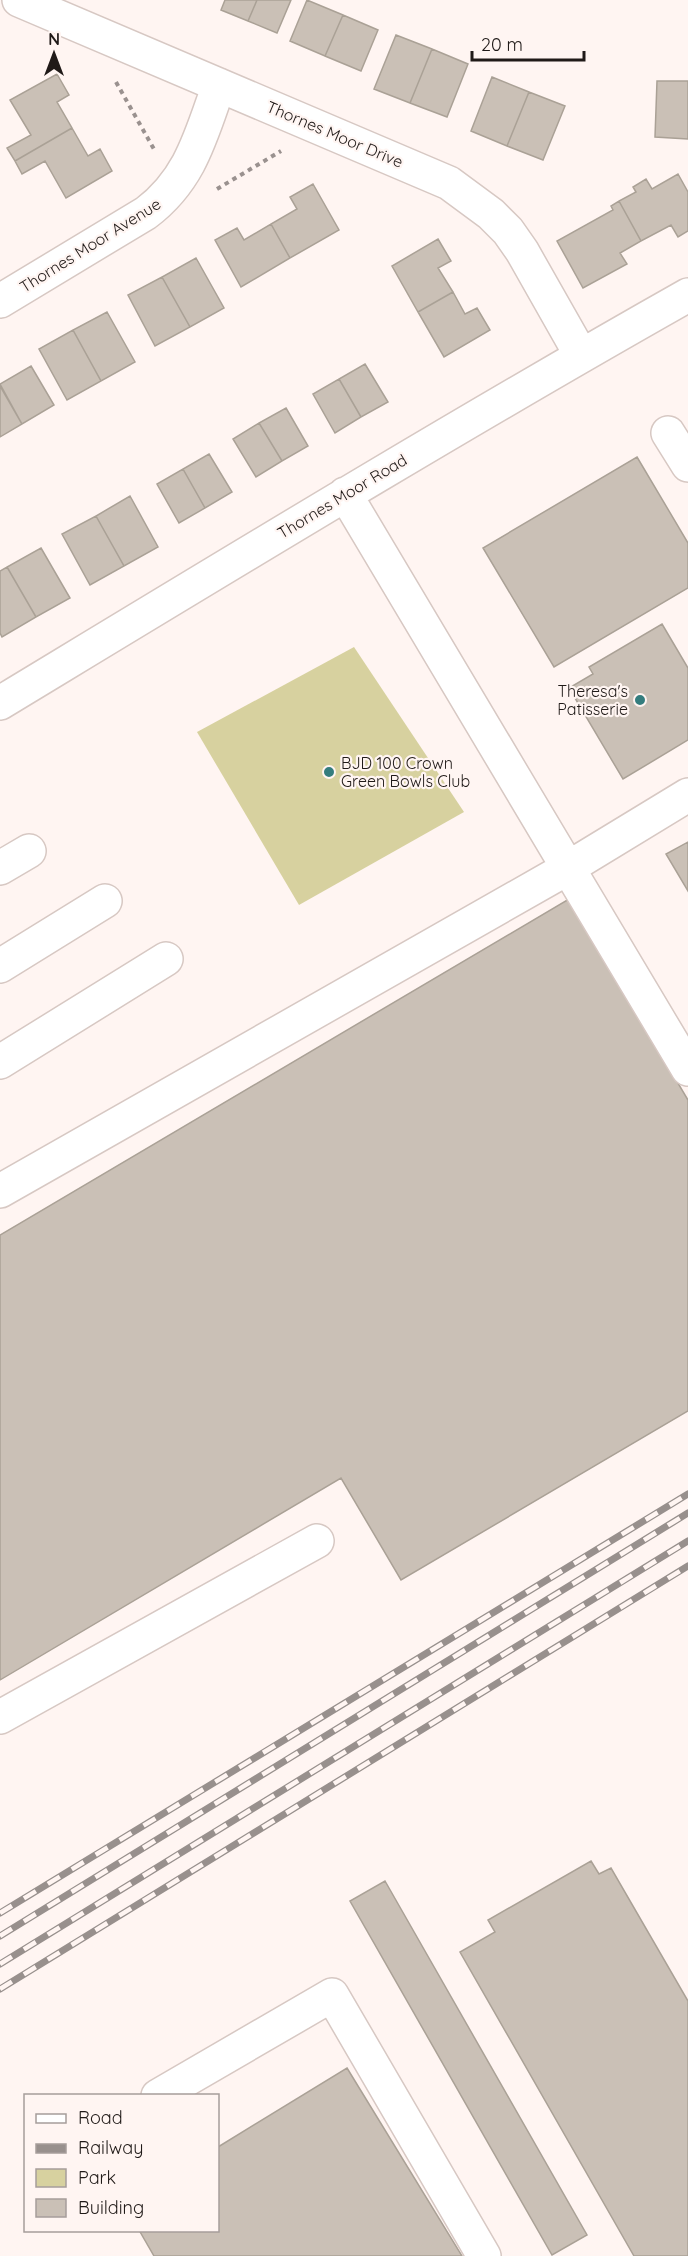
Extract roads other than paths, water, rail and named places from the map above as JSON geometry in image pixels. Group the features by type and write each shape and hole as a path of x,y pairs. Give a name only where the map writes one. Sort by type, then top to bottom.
{"street":[{"name":"Thornes Moor Drive","path":"19,0 449,183 491,214 512,238 581,355"},
{"name":"Thornes Moor Avenue","path":"0,302 164,200 185,171 219,85"},
{"name":"Thornes Moor Road","path":"0,703 345,494 688,295"},
{"path":"668,433 688,465"},
{"path":"345,494 688,1069"},
{"path":"0,1191 568,868 688,795"},
{"path":"0,868 29,851"},
{"path":"0,966 105,901"},
{"path":"0,1062 165,959"},
{"path":"0,1717 317,1541"},
{"path":"161,2094 332,1995 484,2256"}],"railway":[{"path":"0,1913 688,1494"},
{"path":"0,1936 688,1513"},
{"path":"0,1964 688,1541"},
{"path":"0,1989 688,1566"}],"place":[{"name":"Theresa's Patisserie","path":"640,700"},
{"name":"BJD 100 Crown Green Bowls Club","path":"329,772"}]}
